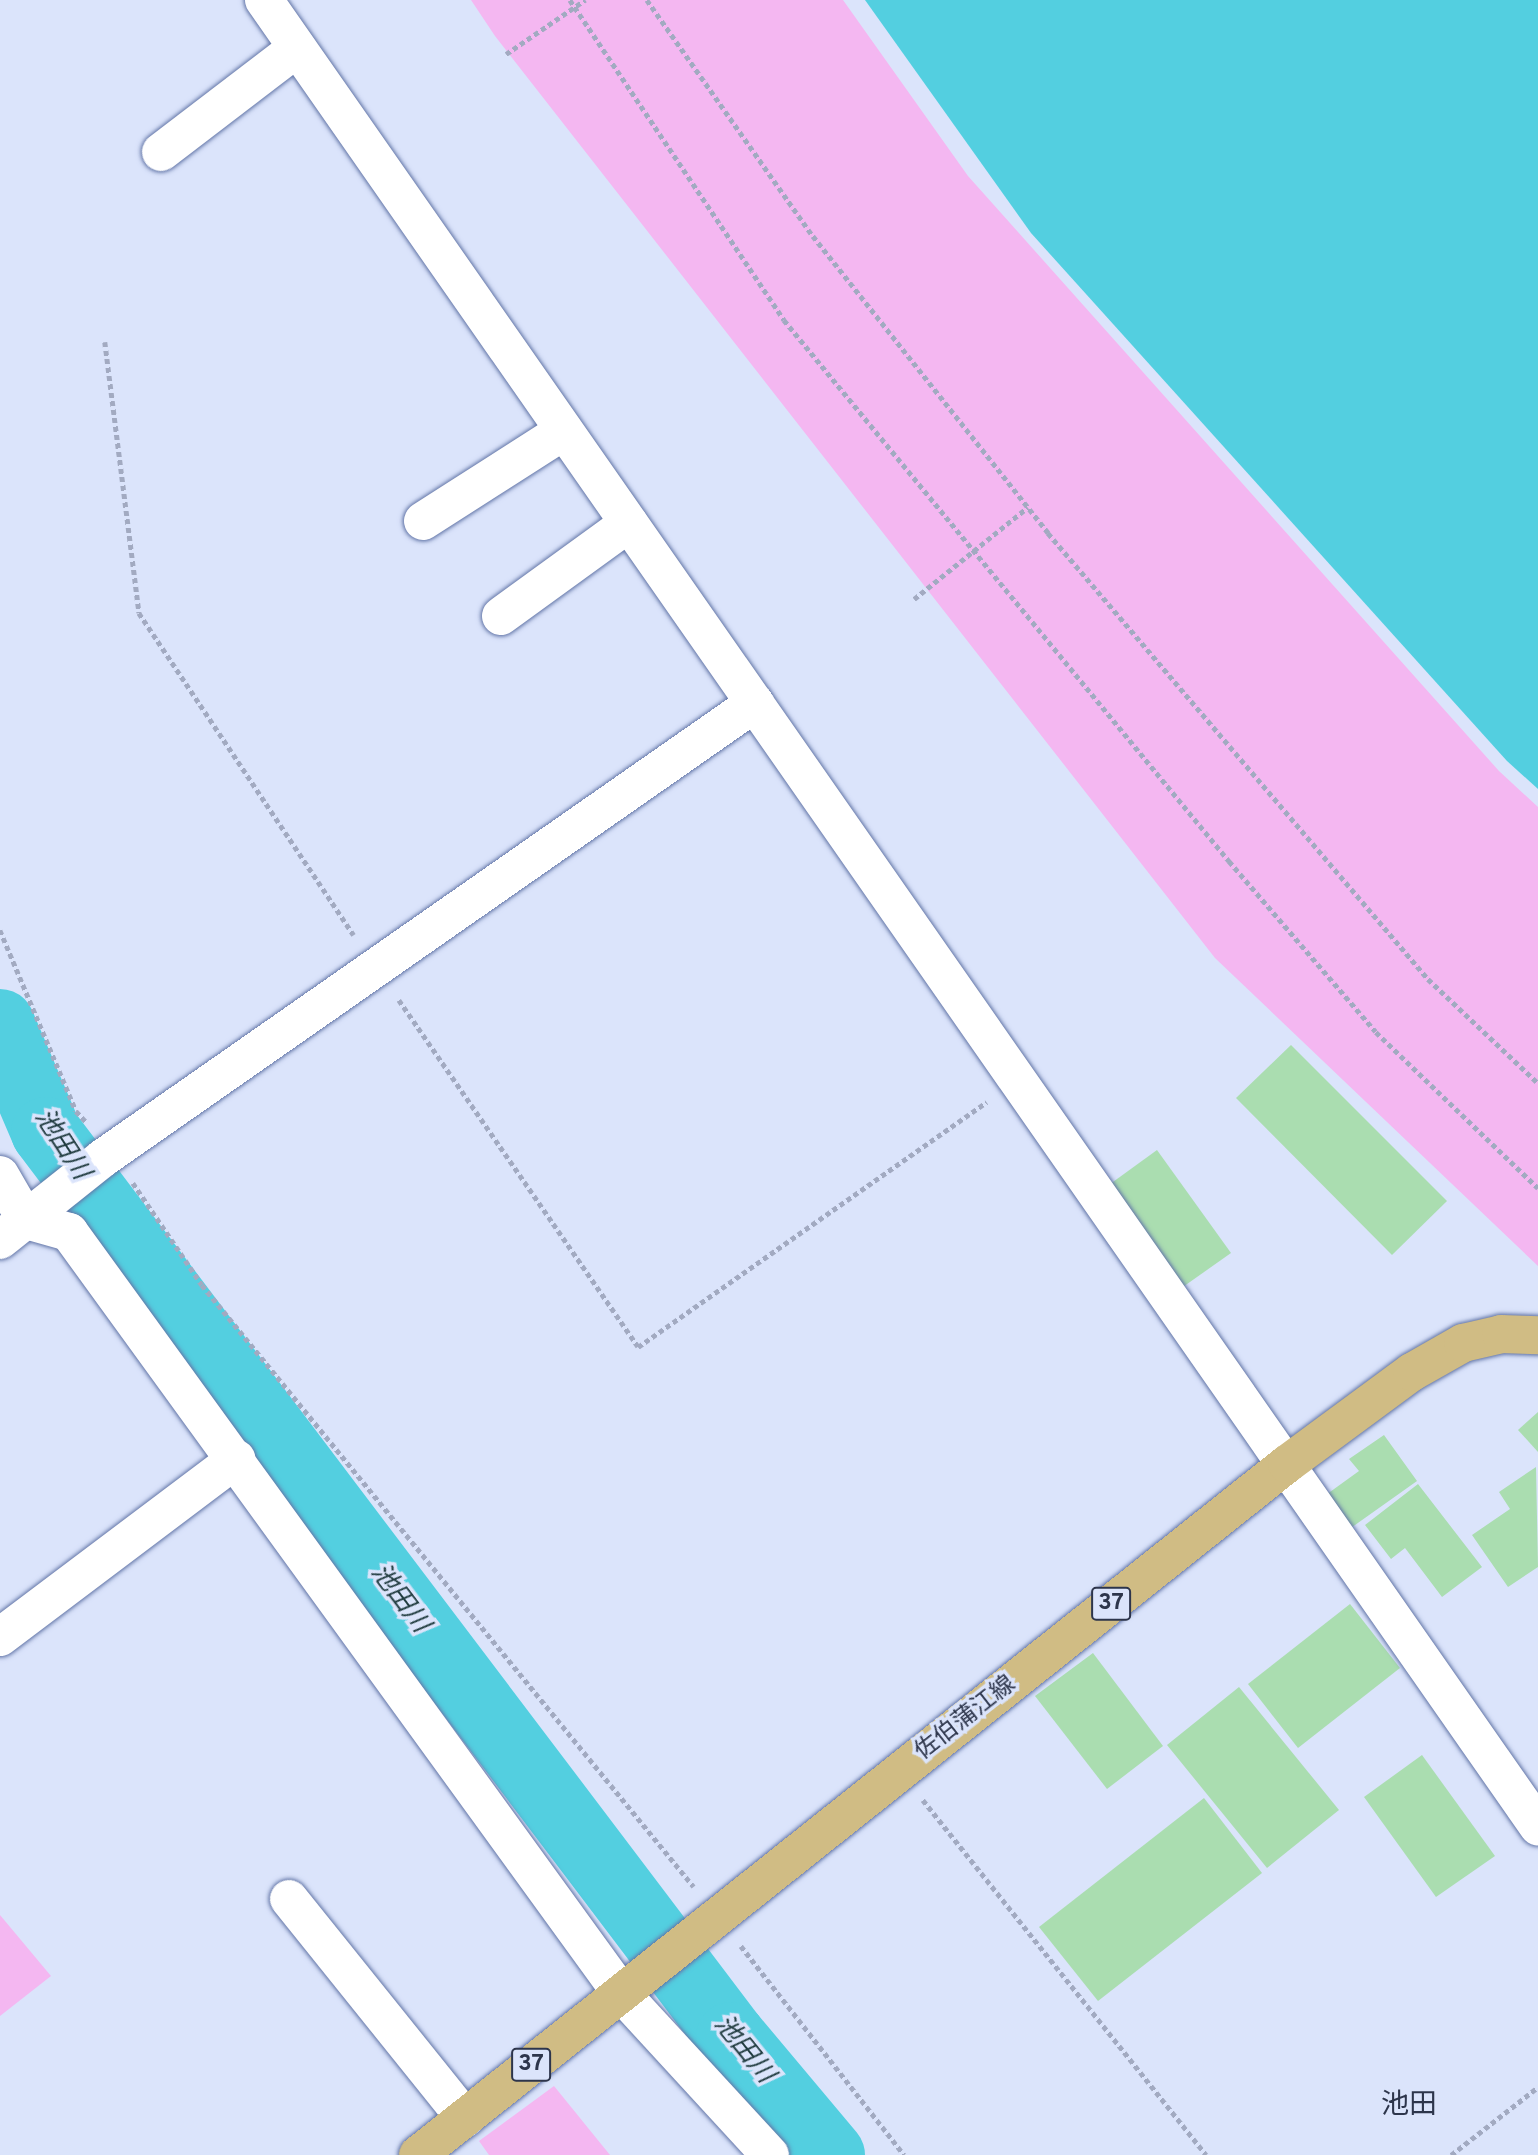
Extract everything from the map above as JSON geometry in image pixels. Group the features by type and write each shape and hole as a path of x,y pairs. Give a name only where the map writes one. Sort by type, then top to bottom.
{"main road":[{"name":"佐伯蒲江線","path":"418,2155 1287,1464 1412,1372 1450,1349 1501,1334 1538,1335"}],"street":[{"path":"264,0 1538,1826"},
{"path":"161,152 297,48"},
{"path":"423,521 564,431"},
{"path":"501,616 629,523"},
{"path":"18,1226 108,1155 755,704"},
{"path":"0,1175 18,1226"},
{"path":"18,1226 69,1232 236,1459 632,1984 770,2155"},
{"path":"0,1637 236,1459"},
{"path":"289,1899 465,2118"}],"path":[{"path":"570,0 784,320 1228,861 1376,1032 1538,1188"},
{"path":"506,54 585,0"},
{"path":"647,0 813,236 1028,507 1428,979 1538,1083"},
{"path":"105,342 139,613 376,968 638,1347 1018,1080"},
{"path":"914,599 1028,507"},
{"path":"0,930 76,1111 202,1285 904,2155"},
{"path":"900,1772 1206,2155"},
{"path":"1451,2155 1538,2087"}],"shaded area":[{"path":"471,0 843,0 968,176 1499,771 1538,807 1538,1266 1215,958 495,36"},
{"path":"0,1915 51,1976 0,2016"},
{"path":"554,2086 610,2155 489,2155 479,2141"}],"water":[{"path":"865,0 1538,0 1538,789 1507,761 1031,233"}],"building":[{"path":"1291,1045 1447,1201 1392,1255 1236,1098"},
{"path":"1157,1150 1231,1253 1180,1289 1106,1187"},
{"path":"1538,1412 1538,1452 1518,1430"},
{"path":"1384,1435 1417,1481 1348,1530 1323,1497 1359,1471 1349,1459"},
{"path":"1536,1467 1538,1567 1508,1587 1472,1535 1510,1509 1499,1492"},
{"path":"1418,1484 1482,1567 1442,1597 1405,1548 1391,1559 1365,1525"},
{"path":"1350,1604 1400,1668 1298,1748 1248,1684"},
{"path":"1093,1653 1163,1746 1107,1789 1035,1696"},
{"path":"1239,1687 1339,1810 1267,1868 1167,1745"},
{"path":"1422,1755 1495,1856 1436,1897 1364,1797"},
{"path":"1204,1798 1262,1873 1098,2001 1039,1927"}],"waterway":[{"name":"池田川","path":"0,1024 46,1132 731,2037 830,2155"}],"district":[{"name":"池田","path":"1409,2106"}]}
